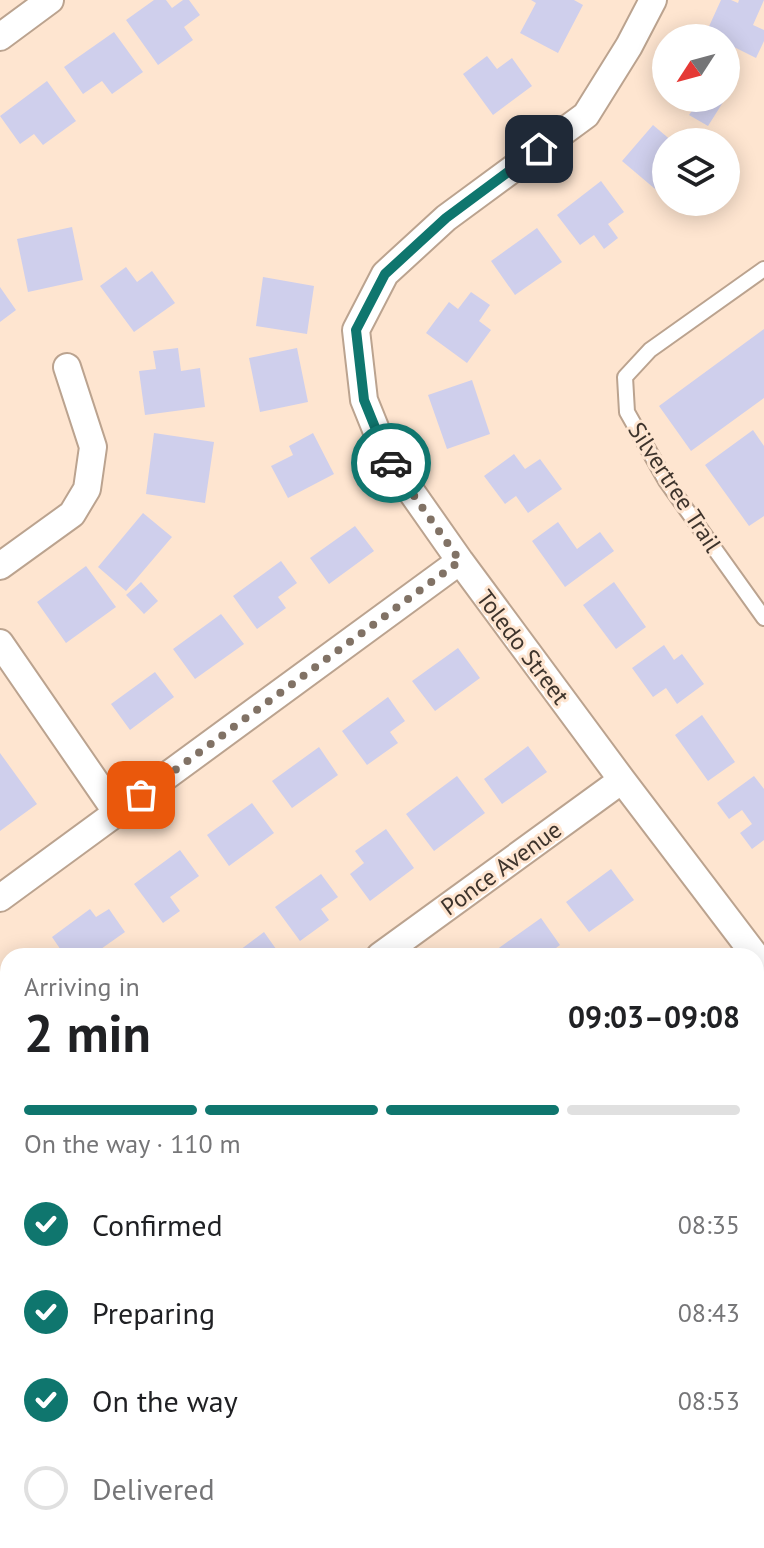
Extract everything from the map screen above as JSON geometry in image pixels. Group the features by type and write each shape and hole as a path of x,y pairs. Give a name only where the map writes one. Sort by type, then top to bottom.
{"street":[{"path":"0,37 50,0"},
{"name":"Toledo Street","path":"653,0 629,46 586,115 446,218 385,274 356,330 364,400 387,457 460,561 750,948"},
{"path":"0,566 72,514 87,489 93,447 67,367"},
{"path":"0,898 460,561"},
{"path":"0,643 117,813"},
{"name":"Ponce Avenue","path":"391,948 622,780"}],"lane":[{"name":"Silvertree Trail","path":"764,269 650,350 625,377 627,412 666,481 764,618"}],"building":[{"path":"154,0 166,0 172,8 183,0 189,0 200,15 184,27 193,40 158,65 126,20"},
{"path":"531,0 574,0 583,5 558,53 520,33 536,3"},
{"path":"721,0 738,3 739,0 764,0 753,25 764,30 764,41 756,58 740,50 740,24 710,24"},
{"path":"114,32 143,72 112,94 102,81 83,94 64,67"},
{"path":"487,56 497,69 512,58 532,86 493,115 463,74"},
{"path":"47,81 76,121 43,145 34,134 20,144 0,116"},
{"path":"691,112 717,112 708,126 689,115"},
{"path":"653,125 657,128 652,128 652,186 622,161"},
{"path":"601,181 624,212 608,224 618,238 604,249 594,235 580,245 557,215"},
{"path":"72,227 83,280 28,292 17,239"},
{"path":"537,228 562,262 515,295 491,261"},
{"path":"126,267 137,282 152,271 175,303 134,332 100,286"},
{"path":"263,277 314,286 307,334 256,326"},
{"path":"0,287 16,310 0,322"},
{"path":"471,292 490,305 479,321 491,330 467,363 426,333 449,302 458,309"},
{"path":"764,329 764,398 691,451 659,406"},
{"path":"178,348 181,371 200,368 205,407 145,415 139,371 156,369 153,351"},
{"path":"297,348 308,402 260,412 249,358"},
{"path":"472,380 490,434 447,449 428,395"},
{"path":"753,430 764,446 764,516 749,526 705,465"},
{"path":"154,433 214,442 205,503 146,494"},
{"path":"313,433 334,474 288,498 271,466 293,455 289,446"},
{"path":"514,454 525,469 540,459 562,489 528,513 516,496 505,504 484,476"},
{"path":"143,513 172,537 126,591 98,567"},
{"path":"558,522 577,549 600,532 614,551 565,587 532,541"},
{"path":"355,526 374,551 329,584 310,558"},
{"path":"281,561 297,583 278,597 286,608 257,629 233,596"},
{"path":"86,566 116,607 66,643 37,602"},
{"path":"141,582 158,601 144,614 126,595"},
{"path":"614,582 646,627 616,649 583,605"},
{"path":"221,614 244,644 195,679 173,649"},
{"path":"664,645 674,660 682,654 704,684 677,704 666,688 653,697 632,668"},
{"path":"458,648 480,678 435,711 412,681"},
{"path":"155,672 174,697 130,730 111,704"},
{"path":"388,697 405,721 390,732 398,743 367,765 342,731"},
{"path":"702,715 735,762 708,781 675,735"},
{"path":"528,746 547,772 502,804 484,779"},
{"path":"319,747 338,775 292,808 272,781"},
{"path":"0,753 37,804 0,831"},
{"path":"457,776 485,813 434,851 406,814"},
{"path":"754,776 764,789 764,840 752,849 740,833 752,824 742,810 729,819 717,803"},
{"path":"252,803 274,833 229,866 207,835"},
{"path":"386,829 414,868 370,901 350,874 364,863 355,851"},
{"path":"180,850 199,876 170,897 180,911 163,923 134,884"},
{"path":"611,869 634,900 589,932 566,902"},
{"path":"321,874 338,897 321,909 329,920 300,941 275,907"},
{"path":"90,909 96,917 109,909 125,932 102,948 60,948 52,937"},
{"path":"541,918 560,945 556,948 499,948"},
{"path":"264,932 275,948 243,948"}],"way so far":[{"path":"141,795 460,561 391,463"}],"route":[{"path":"391,463 364,400 356,330 385,274 446,218 539,149"}]}
